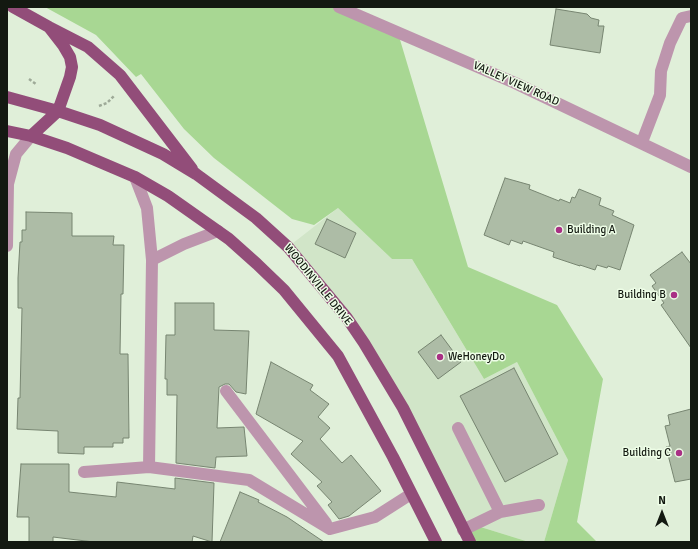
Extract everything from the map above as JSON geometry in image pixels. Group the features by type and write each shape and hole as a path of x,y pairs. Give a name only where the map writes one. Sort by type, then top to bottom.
{"main road":[{"path":"13,7 88,47 120,75 196,174"},
{"path":"31,136 58,111 72,67 67,51 49,27"},
{"name":"WOODINVILLE DRIVE","path":"7,97 58,111 106,128 145,146 196,174 256,218 288,246 347,318 364,343 403,408 470,542"},
{"path":"7,131 31,136 67,148 135,177 168,196 218,231 257,264 284,290 338,356 436,542"}],"street":[{"name":"VALLEY VIEW ROAD","path":"339,7 515,83 642,142 691,167"},
{"path":"642,142 660,94 662,71 670,43 682,18 691,16"},
{"path":"7,246 8,184 16,154 31,136"},
{"path":"135,177 146,208 152,260 149,467"},
{"path":"152,260 184,244 218,231"},
{"path":"226,391 330,529"},
{"path":"458,428 500,512"},
{"path":"84,472 149,467 249,480 330,529 375,517 411,494"},
{"path":"463,530 500,512 539,505"}],"path":[{"path":"29,79 36,84"},
{"path":"93,104 104,106 116,94"}],"shaded area":[{"path":"338,208 392,259 412,259 484,379 517,362 568,460 544,542 529,542 458,520 364,343 288,247"}],"green space":[{"path":"45,7 332,7 398,33 468,267 557,305 603,379 577,522 597,542 544,542 568,460 517,362 484,379 412,259 392,259 338,208 314,225 292,219 214,158 184,129 141,74 136,77 96,35"},
{"path":"458,520 529,542 470,542"}],"building":[{"path":"556,9 587,14 591,18 599,20 598,26 604,26 600,53 550,45"},
{"name":"Building A","path":"505,178 530,185 529,189 559,201 560,199 570,203 572,197 575,198 579,189 601,198 599,205 614,211 612,215 634,225 620,270 608,266 607,268 597,265 595,270 553,257 554,252 523,241 522,244 511,240 509,245 484,235"},
{"path":"26,212 72,213 72,236 114,236 113,245 124,245 123,294 121,294 120,354 128,354 129,438 123,438 123,443 113,443 113,447 84,447 84,454 58,453 58,431 17,429 18,398 20,398 22,308 18,308 18,278 20,242 22,242 22,230 26,230"},
{"path":"327,219 356,233 345,258 315,244"},
{"name":"Building B","path":"682,252 691,264 691,348 661,305 664,303 652,286 656,283 650,275"},
{"path":"175,303 214,303 214,330 249,331 246,394 236,392 229,384 219,387 217,428 244,427 247,456 216,457 215,468 176,463 177,395 167,395 167,379 165,379 166,335 175,335"},
{"name":"WeHoneyDo","path":"441,335 461,362 438,379 418,352"},
{"path":"271,362 313,385 310,390 329,404 318,417 330,428 320,439 342,463 351,455 381,491 349,516 339,519 328,505 332,502 317,486 322,482 291,454 303,441 256,414"},
{"path":"514,368 558,454 505,482 460,396"},
{"name":"Building C","path":"691,409 691,479 675,482 666,447 670,446 665,426 670,425 668,415"},
{"path":"21,464 69,464 69,492 116,497 117,482 175,489 175,478 214,483 212,542 193,536 192,542 94,542 53,537 53,542 29,542 29,517 17,517"},
{"path":"240,492 259,500 258,502 287,517 324,542 220,542"}],"place":[{"name":"Building A","path":"559,230"},
{"name":"Building B","path":"674,295"},
{"name":"WeHoneyDo","path":"440,357"},
{"name":"Building C","path":"679,453"}]}
